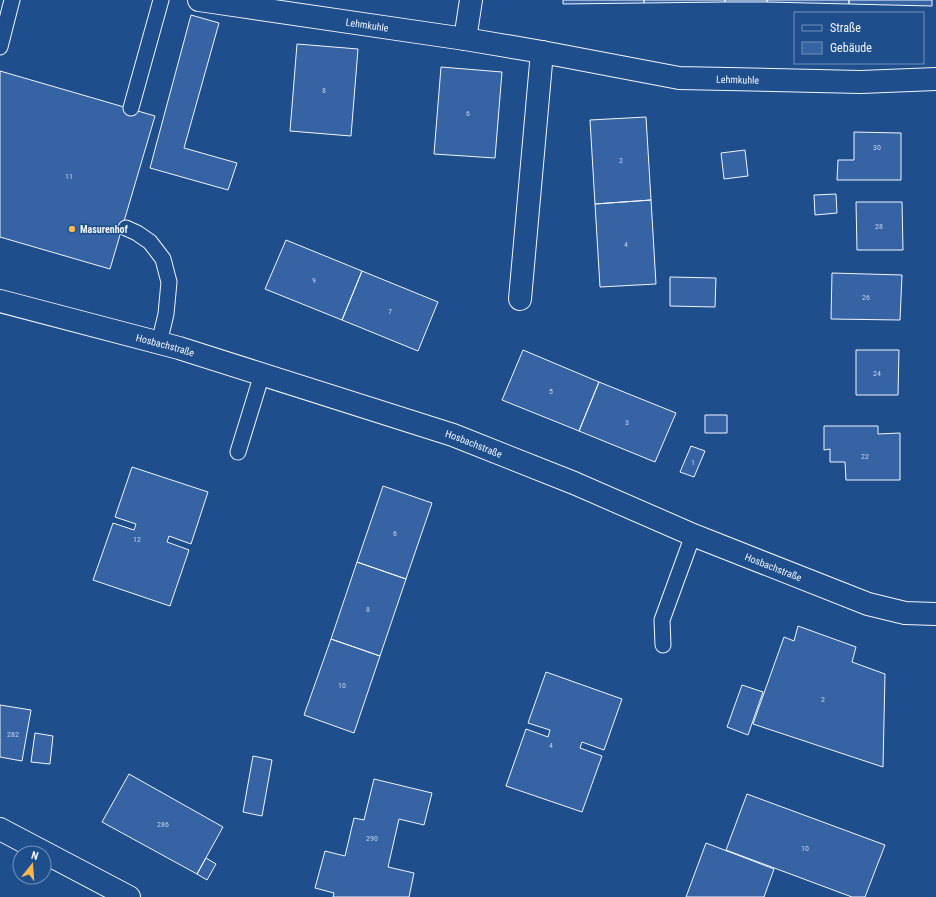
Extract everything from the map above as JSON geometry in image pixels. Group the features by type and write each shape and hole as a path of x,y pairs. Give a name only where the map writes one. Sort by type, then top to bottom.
{"street":[{"name":"Lehmkuhle","path":"199,0 270,5 542,52 679,78 861,82 936,79"},
{"path":"465,39 471,0"},
{"path":"520,299 542,52"},
{"name":"Hosbachstraße","path":"0,301 159,343 453,435 868,604 905,613 936,614"},
{"path":"0,830 129,897"}],"lane":[{"path":"0,47 12,0"},
{"path":"130,108 161,0"},
{"path":"126,228 137,233 150,242 163,259 169,282 166,314 159,343"},
{"path":"238,452 262,374"},
{"path":"663,645 662,620 693,534"}],"building":[{"path":"563,0 644,0 644,3 563,4"},
{"path":"644,0 725,0 725,2 644,3"},
{"path":"725,0 767,0 767,2 725,2"},
{"path":"767,0 849,0 849,4 767,2"},
{"path":"849,0 932,0 932,6 849,4"},
{"path":"191,15 219,23 184,148 237,163 228,190 150,168"},
{"path":"297,44 358,49 351,136 290,131"},
{"path":"441,67 502,72 495,158 434,154"},
{"path":"0,71 155,116 110,269 0,237"},
{"path":"646,117 651,200 595,204 590,120"},
{"path":"854,132 901,133 901,180 837,180 838,160 854,160"},
{"path":"745,150 748,176 724,179 721,153"},
{"path":"836,194 837,213 815,215 814,195"},
{"path":"651,200 656,284 600,287 595,204"},
{"path":"856,202 902,202 903,250 857,250"},
{"path":"286,240 362,271 342,320 265,289"},
{"path":"362,271 438,302 418,351 342,320"},
{"path":"832,273 902,275 900,320 831,319"},
{"path":"670,277 716,278 715,307 670,306"},
{"path":"523,350 599,382 579,431 502,400"},
{"path":"856,350 899,350 898,395 856,395"},
{"path":"599,382 676,413 655,462 579,431"},
{"path":"705,415 727,415 727,433 705,433"},
{"path":"824,426 878,426 878,434 900,433 900,480 846,480 845,462 830,462 830,449 824,450"},
{"path":"691,446 705,451 694,477 680,472"},
{"path":"132,467 208,492 191,544 169,536 167,542 189,550 170,606 93,580 113,523 134,530 136,524 115,517"},
{"path":"383,486 432,503 406,579 357,562"},
{"path":"357,562 406,579 380,656 331,639"},
{"path":"798,626 856,647 852,662 885,674 883,767 753,724 784,637 794,641"},
{"path":"331,639 380,656 354,733 304,715"},
{"path":"546,672 622,699 604,750 582,742 580,748 602,756 582,812 506,786 526,729 548,737 550,730 528,723"},
{"path":"742,685 763,692 748,735 727,727"},
{"path":"0,705 31,710 22,761 0,757"},
{"path":"35,733 53,736 50,764 31,762"},
{"path":"253,756 272,760 262,816 243,812"},
{"path":"129,774 223,827 197,874 102,822"},
{"path":"374,779 432,793 424,825 399,819 388,867 414,873 409,897 333,897 334,893 315,888 325,851 345,856 354,818 364,820"},
{"path":"747,794 885,845 865,897 852,897 726,850"},
{"path":"706,843 774,869 764,897 686,897"},
{"path":"206,858 216,864 207,880 197,874"}],"place":[{"name":"Masurenhof","path":"72,229"}]}
